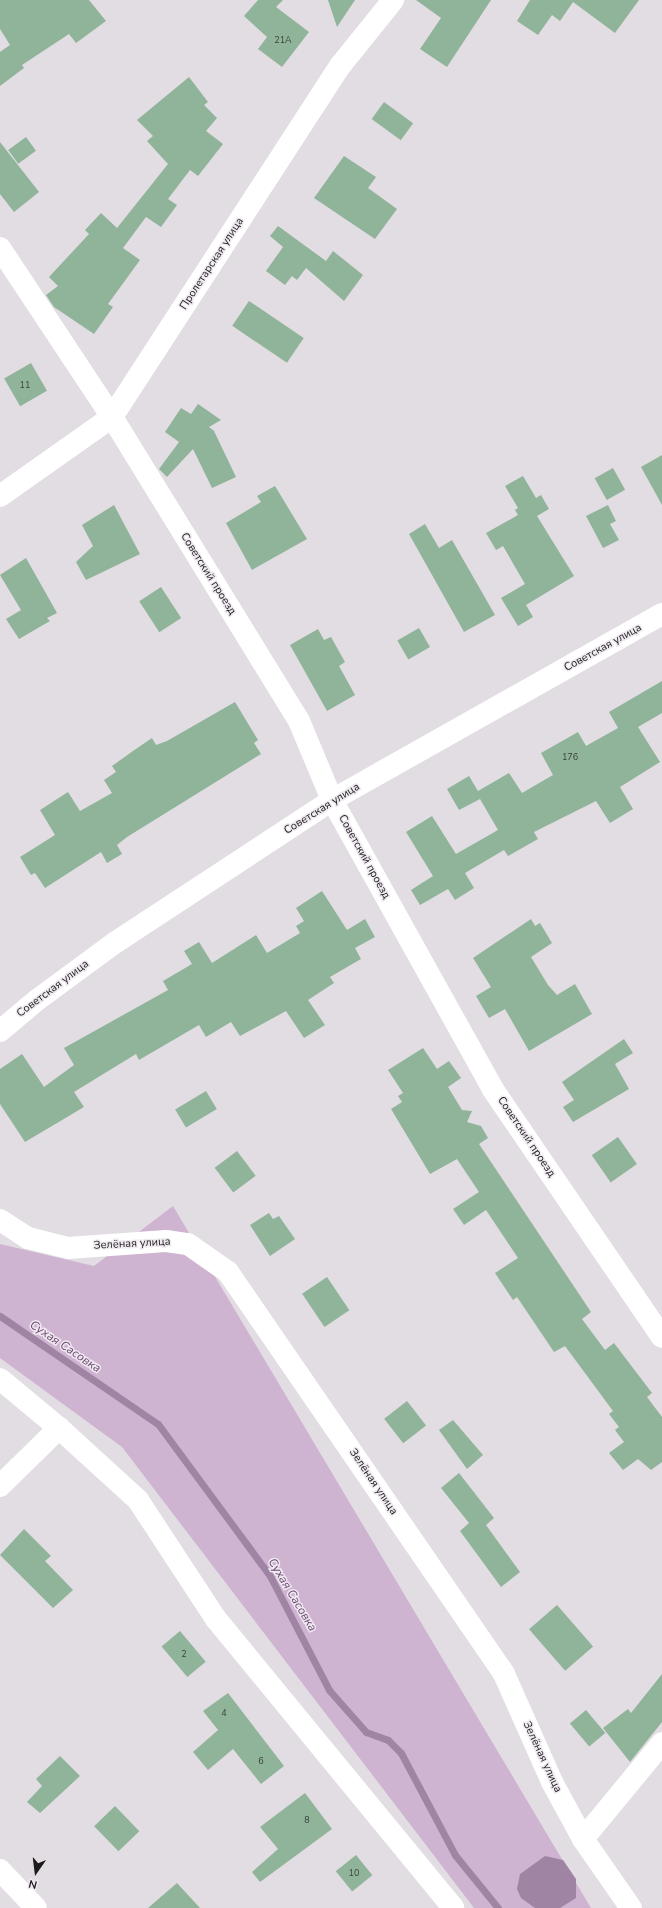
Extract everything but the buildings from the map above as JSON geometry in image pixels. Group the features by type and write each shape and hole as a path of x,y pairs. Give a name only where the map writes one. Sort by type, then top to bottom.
{"street":[{"name":"Пролетарская улица","path":"0,496 112,417 340,66 393,0"},
{"name":"Советский проезд","path":"0,248 112,417 298,721 332,800 492,1088 662,1337"},
{"name":"Советская улица","path":"0,1031 37,1000 116,942 332,800 662,614"},
{"name":"Зелёная улица","path":"0,1220 28,1238 68,1248 166,1241 188,1244 228,1272 504,1674 552,1782 583,1839 631,1908"},
{"path":"0,1380 60,1428 138,1500 216,1619 453,1908"},
{"path":"0,1486 60,1428"},
{"path":"583,1839 662,1743"},
{"path":"0,1870 36,1908"}],"shaded area":[{"path":"173,1206 591,1908 474,1908 122,1447 0,1358 0,1244 94,1266"},
{"path":"545,1856 563,1860 576,1879 576,1898 560,1908 535,1908 521,1898 517,1889 520,1874"}],"waterway":[{"name":"Сухая Сасовка","path":"0,1316 158,1424 270,1576 329,1690 366,1732 388,1740 401,1753 455,1855 498,1908"}]}
